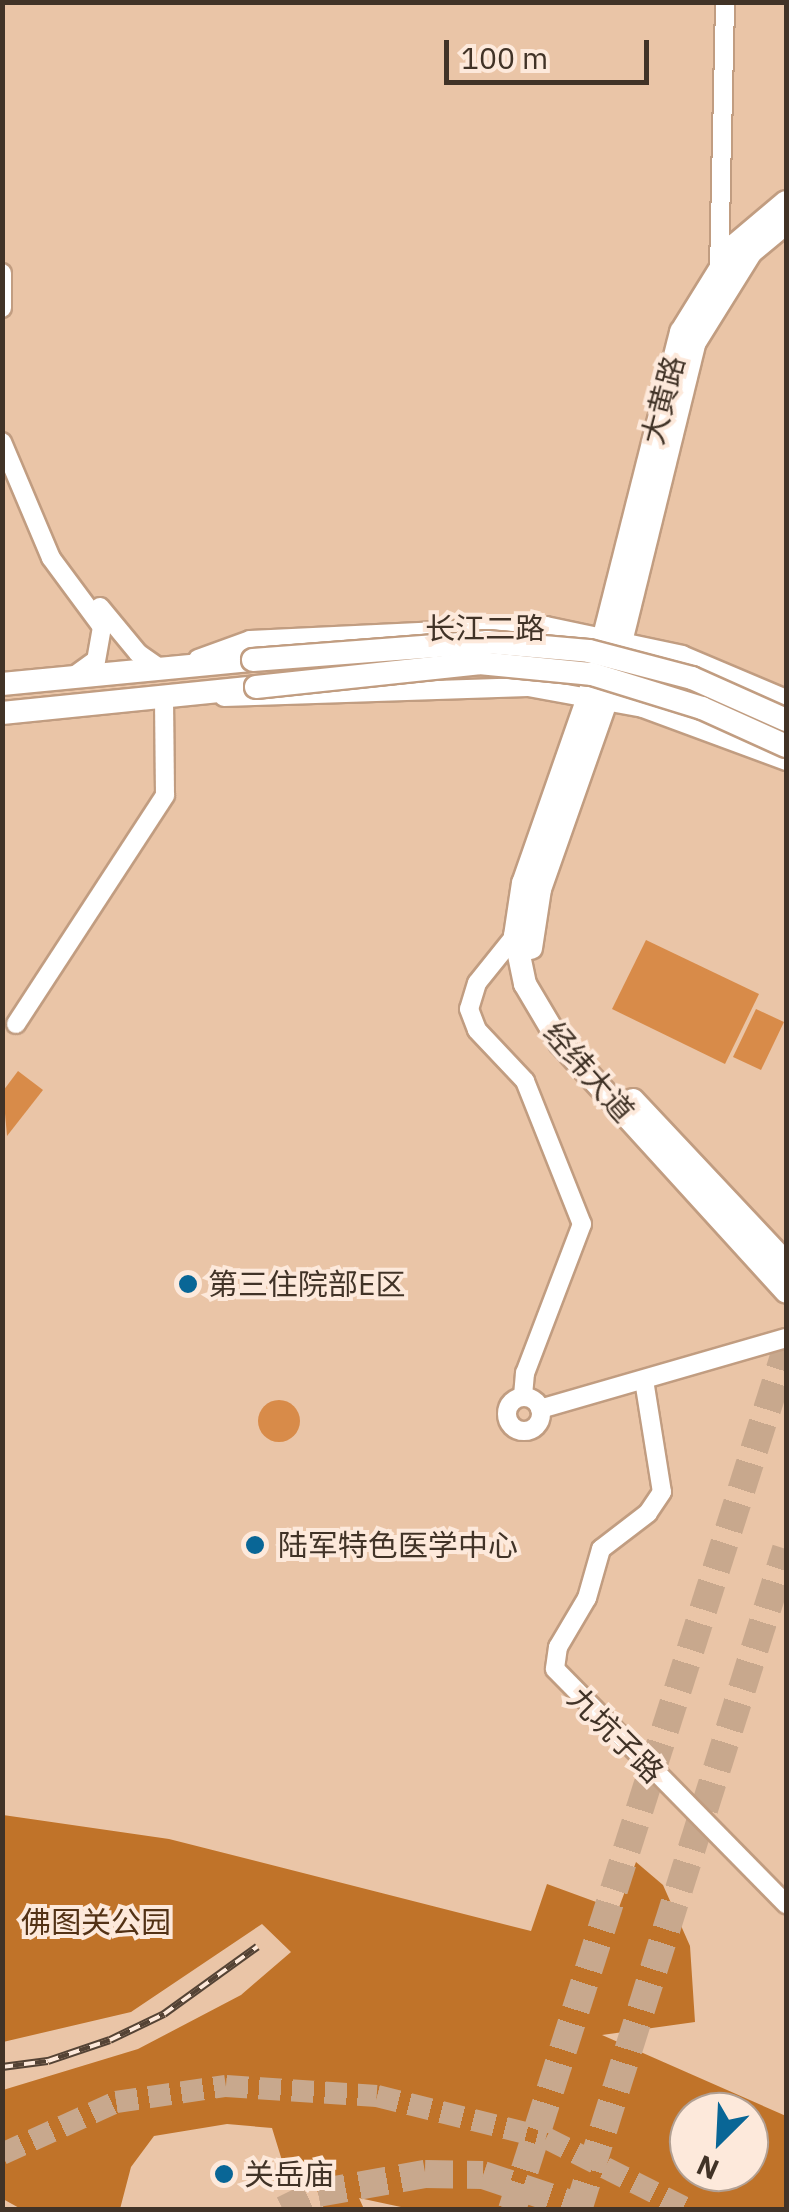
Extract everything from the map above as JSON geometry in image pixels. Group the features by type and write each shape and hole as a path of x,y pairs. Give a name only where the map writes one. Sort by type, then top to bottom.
{"main road":[{"name":"大黄路","path":"613,635 676,349 724,274 786,202"},
{"name":"大黄路","path":"724,274 786,223"},
{"name":"经纬大道","path":"613,635 534,911 537,980 568,1032 786,1263"},
{"name":"长江二路","path":"2,684 443,643 535,645 640,662 786,720"},
{"name":"长江二路","path":"2,713 479,663 592,674 702,708 786,746"},
{"name":"经纬大道","path":"598,697 523,883 516,936 525,984 560,1043 786,1291"}],"street":[{"path":"724,274 725,2"},
{"path":"2,272 2,308"},
{"path":"2,442 56,565 102,628 96,660 72,678"},
{"path":"38,527 128,644 169,668"},
{"name":"长江二路","path":"169,668 250,640 477,624 546,626 613,635 786,699"},
{"path":"528,687 544,684 562,664 562,646 546,626"},
{"name":"长江二路","path":"174,694 256,700 422,686 528,687 598,697 786,761"},
{"path":"16,1024 165,795 174,694"},
{"path":"523,1397 525,1373 582,1224 525,1081 471,1020 477,982 534,911"},
{"path":"540,1409 786,1338"},
{"name":"九坑子路","path":"644,1380 662,1492 648,1513 601,1550 587,1598 558,1648 556,1670 786,1904"},
{"path":"523,1397 508,1406 513,1428 534,1428 540,1409"},
{"path":"523,1397 540,1409"}],"shaded area":[{"path":"646,940 759,994 725,1064 612,1009"},
{"path":"756,1009 784,1022 761,1070 733,1057"},
{"path":"18,1071 43,1090 7,1136 3,1091"},
{"path":"279,1400 294,1406 300,1421 294,1436 279,1442 264,1436 258,1421 264,1406"}],"green space":[{"name":"佛图关公园","path":"3,1815 169,1839 531,1931 547,1884 618,1910 636,1862 663,1885 690,1946 695,2022 602,2035 731,2092 669,2092 669,2192 769,2192 769,2109 786,2116 786,2209 415,2210 359,2198 364,2209 324,2209 314,2182 288,2180 272,2128 227,2124 154,2136 131,2167 120,2209 21,2209 3,2199 3,2090 138,2049 241,1995 291,1952 262,1924 131,2012 3,2042"}],"tunnel":[{"path":"512,2210 786,1350"},
{"path":"578,2210 786,1549"},
{"path":"2,2154 116,2102 226,2086 377,2096 546,2138 689,2210"},
{"path":"283,2210 318,2193 425,2174 483,2175 588,2210"}],"railway":[{"path":"2,2067 48,2061 110,2040 164,2014 257,1947"}],"place":[{"name":"第三住院部E区","path":"188,1284"},
{"name":"陆军特色医学中心","path":"255,1545"},
{"name":"关岳庙","path":"224,2174"}]}
